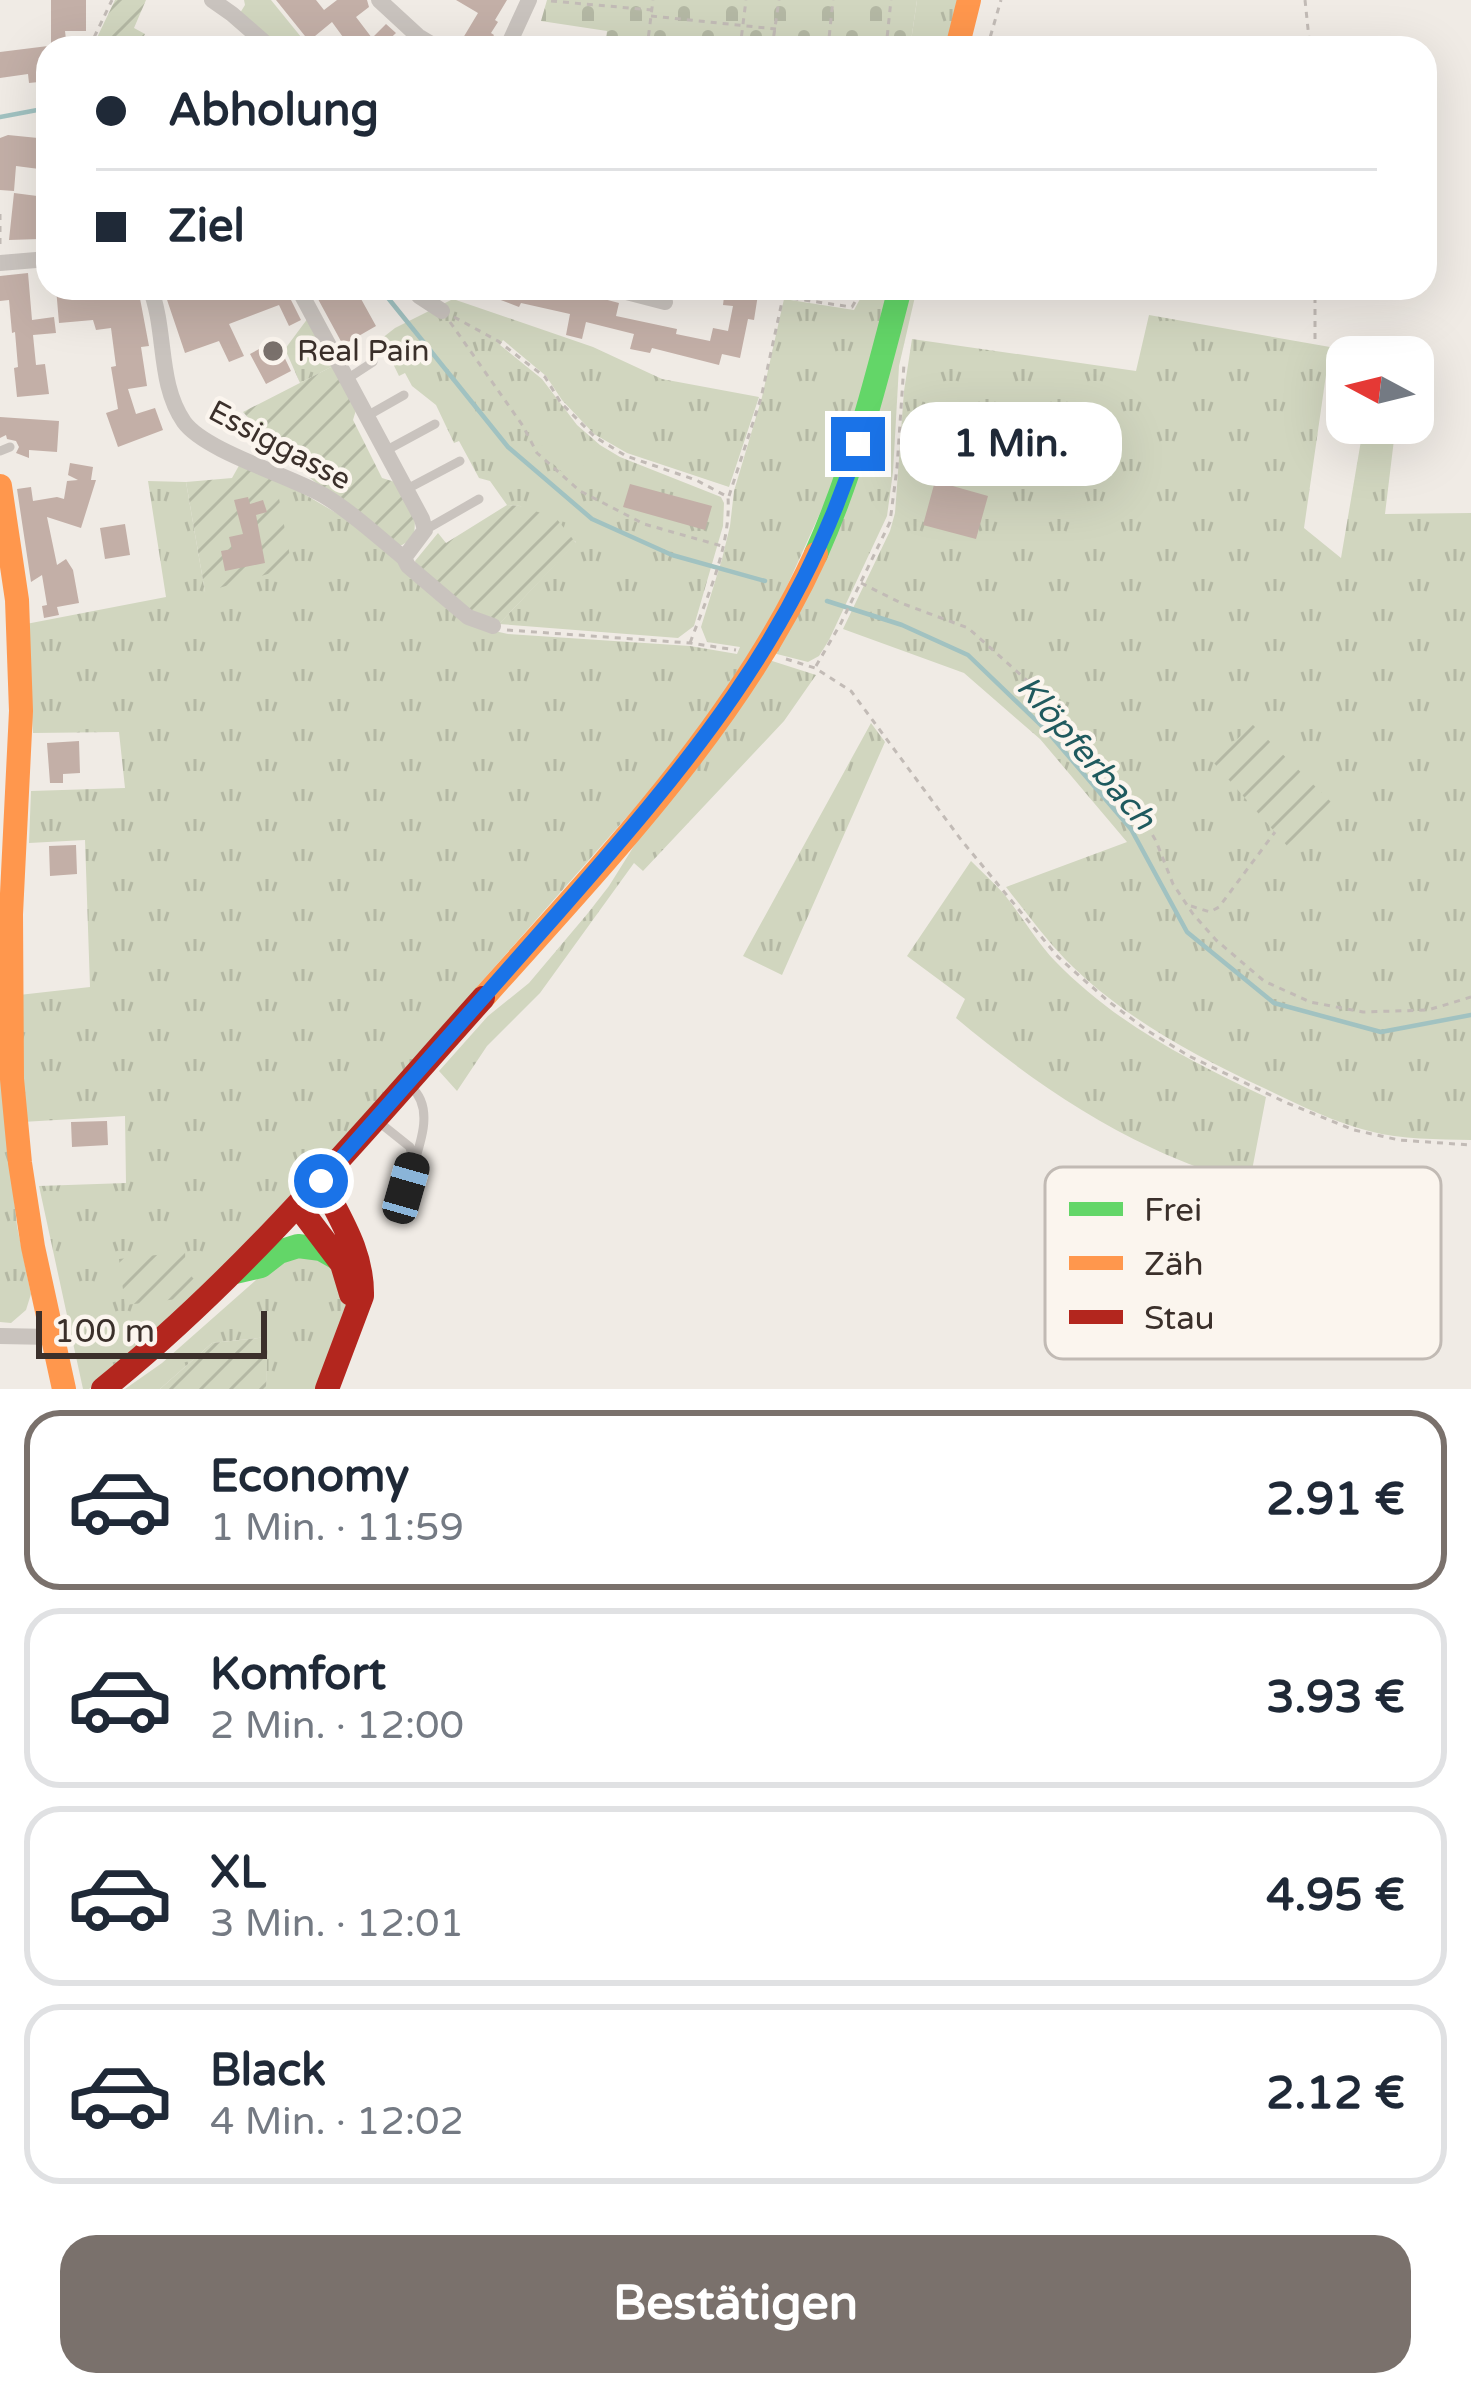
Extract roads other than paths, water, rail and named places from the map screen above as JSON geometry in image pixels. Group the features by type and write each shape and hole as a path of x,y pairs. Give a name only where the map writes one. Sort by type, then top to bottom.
{"main road":[{"path":"961,36 969,0"},
{"path":"103,1389 180,1324 298,1206 664,789 717,722 807,573 850,470 897,300"},
{"path":"0,486 17,599 21,711 6,954 11,1079 33,1247 63,1385"},
{"path":"321,1181 362,1271 362,1296 327,1389"},
{"path":"298,1206 342,1264 351,1285 349,1325"},
{"path":"235,1272 261,1266 278,1252 298,1246 321,1249 342,1264"}],"street":[{"path":"212,0 257,36"},
{"path":"379,0 418,36"},
{"path":"513,36 530,0"},
{"path":"0,263 36,260"},
{"name":"Essiggasse","path":"155,300 165,374 186,425 218,449 326,497 468,616 494,626"},
{"path":"304,300 425,530 404,558"},
{"path":"425,300 442,311"},
{"path":"657,300 665,302"},
{"path":"0,1336 52,1337"}],"lane":[{"path":"347,379 374,362"},
{"path":"367,416 404,395"},
{"path":"387,451 435,424"},
{"path":"407,489 460,461"},
{"path":"425,530 479,499"},
{"path":"406,1188 425,1111 421,1096 407,1083"},
{"path":"375,1119 410,1147 413,1163"}],"waterway":[{"name":"Klöpferbach","path":"0,117 36,110"},
{"name":"Klöpferbach","path":"390,300 508,447 592,519 672,555 765,581"},
{"name":"Klöpferbach","path":"827,601 902,625 968,655 1047,731 1131,829 1187,932 1274,1003 1381,1032 1471,1015"}],"place":[{"name":"Real Pain","path":"273,351"}]}
